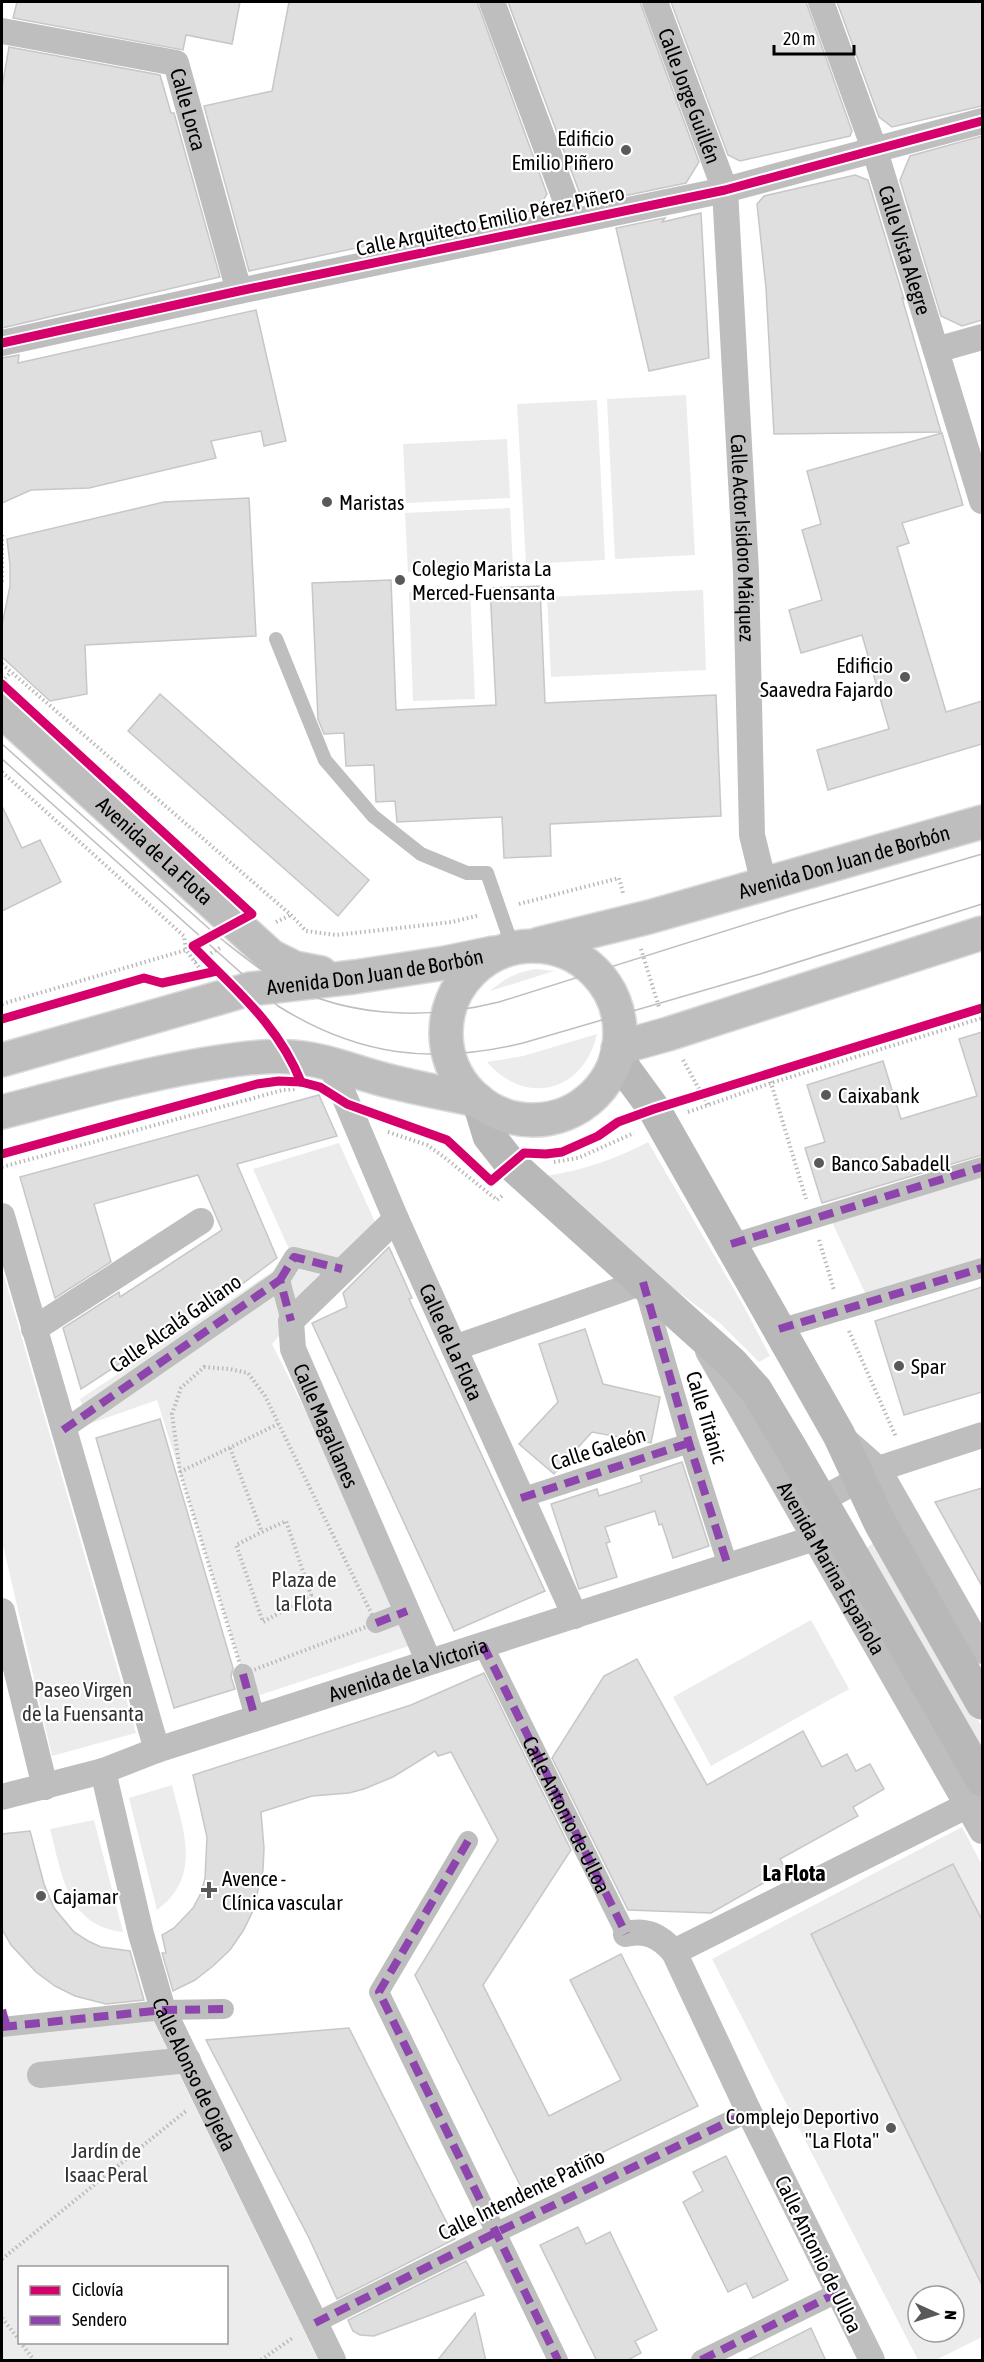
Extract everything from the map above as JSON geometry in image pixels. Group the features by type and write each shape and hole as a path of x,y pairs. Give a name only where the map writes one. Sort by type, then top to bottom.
{"main road":[{"name":"Avenida de La Flota","path":"6,701 271,956 295,968 354,977"},
{"name":"Avenida Don Juan de Borbón","path":"2,1060 220,983 272,985 354,977 445,963 517,948 632,921 982,822"},
{"path":"617,1052 982,933"},
{"path":"2,1112 94,1087 184,1068 232,1061 285,1069 331,1065 393,1082 478,1100 508,1116 524,1119 555,1117 584,1104 596,1093 612,1070 620,1029 618,1015 606,985 597,973 578,958 556,948 517,948 490,957 476,967 464,980 449,1012 447,1041 455,1071 465,1087 478,1100"},
{"path":"617,1052 654,1108 839,1435 869,1473 880,1523 982,1703"},
{"name":"Avenida Marina Española","path":"478,1100 489,1136 511,1164 732,1363 756,1390 820,1500 978,1797"}],"street":[{"path":"492,2 573,220"},
{"name":"Calle Jorge Guillén","path":"655,2 725,190"},
{"name":"Calle Vista Alegre","path":"821,2 875,151 982,501"},
{"name":"Calle Lorca","path":"2,31 176,63 239,291"},
{"name":"Calle Arquitecto Emilio Pérez Piñero","path":"2,343 573,220 725,190 982,121"},
{"name":"Calle Actor Isidoro Máiquez","path":"725,190 746,572 752,835 764,884"},
{"path":"936,350 982,337"},
{"name":"Calle de La Flota","path":"331,1065 396,1219 575,1616"},
{"path":"730,1244 982,1167"},
{"path":"2,1216 157,1750"},
{"path":"291,1321 396,1219"},
{"path":"34,1329 201,1221"},
{"name":"Calle Alcalá Galiano","path":"63,1430 280,1280 294,1257 342,1269"},
{"path":"779,1329 982,1268"},
{"path":"280,1280 291,1321"},
{"path":"454,1348 643,1282"},
{"name":"Calle Titánic","path":"643,1282 689,1443 728,1566"},
{"name":"Calle Magallanes","path":"291,1321 293,1349 429,1662"},
{"name":"Avenida Marina Española","path":"698,1332 815,1538 978,1797 982,1831"},
{"path":"820,1500 869,1473 906,1458 982,1435"},
{"name":"Calle Galeón","path":"521,1498 689,1443"},
{"path":"869,1473 982,1651"},
{"name":"Avenida de la Victoria","path":"2,1797 103,1771 157,1750 815,1538"},
{"path":"2,1611 45,1787"},
{"path":"376,1623 407,1611"},
{"name":"Calle Antonio de Ulloa","path":"483,1645 626,1934 644,1931 665,1942 674,1952 749,2112 872,2361"},
{"path":"243,1674 255,1718"},
{"name":"Calle Alonso de Ojeda","path":"103,1771 141,1934 163,2010 333,2361"},
{"path":"674,1952 978,1797"},
{"path":"468,1841 379,1992 558,2361"},
{"path":"3,2021 163,2010 224,2009"},
{"path":"40,2075 188,2060"},
{"name":"Calle Intendente Patiño","path":"315,2323 495,2233 749,2112"},
{"path":"702,2361 839,2292"}],"lane":[{"path":"276,639 325,760 373,816 421,854 466,873 487,873 499,910 517,948"}],"path":[{"path":"2,535 2,583"},
{"path":"2,664 291,915 306,931 336,935 452,922 619,878 668,1034 708,1105"},
{"path":"6,701 2,683 10,672"},
{"path":"2,772 184,936 190,948 220,983"},
{"path":"2,1004 190,948"},
{"path":"193,976 220,983"},
{"path":"791,1066 982,1008"},
{"path":"2,1167 284,1090 285,1069"},
{"path":"757,1076 779,1070"},
{"path":"768,1073 840,1310 906,1458"},
{"path":"654,1108 713,1090"},
{"path":"511,1164 524,1153 546,1154 570,1148"},
{"path":"204,1367 230,1369 248,1373 264,1396 278,1424 376,1623 243,1674 180,1472 172,1414 181,1389 204,1367"},
{"path":"180,1472 278,1424"},
{"path":"230,1448 262,1532"},
{"path":"286,1521 311,1595 263,1622 236,1545 262,1532 286,1521"},
{"path":"2,2259 205,2096"},
{"path":"2,2318 18,2339"},
{"path":"261,2361 315,2323"},
{"path":"21,2344 34,2361"}],"green space":[{"path":"686,395 695,555 615,559 607,399"},
{"path":"597,400 605,560 526,564 517,404"},
{"path":"507,439 510,498 406,503 403,444"},
{"path":"510,508 513,567 408,572 405,513"},
{"path":"470,590 475,699 413,701 409,592"},
{"path":"703,590 706,670 551,677 547,597"},
{"path":"536,969 554,971 490,991 512,976"},
{"path":"597,1034 590,1054 580,1069 567,1080 552,1087 536,1088 519,1085 502,1076 487,1062 523,1056"},
{"path":"648,1142 742,1303 770,1356 759,1362 721,1324 657,1276 545,1176 598,1164"},
{"name":"Plaza de la Flota","path":"339,1143 376,1224 272,1344 421,1642 251,1698 157,1400 89,1424 80,1399 293,1258 253,1169"},
{"path":"982,1176 982,1260 866,1295 832,1222"},
{"name":"Paseo Virgen de la Fuensanta","path":"2,1269 136,1733 52,1756 2,1541"},
{"path":"876,1541 982,1727 982,1756 865,1549"},
{"path":"811,1620 849,1689 711,1766 673,1697"},
{"path":"172,1785 184,1835 185,1867 180,1882 171,1897 157,1910 129,1798"},
{"path":"94,1820 123,1932 104,1928 90,1920 78,1909 64,1880 50,1829"},
{"name":"Complejo Deportivo \"La Flota\"","path":"962,1827 982,1865 982,2337 936,2360 918,2360 910,2344 966,2344 966,2284 906,2284 906,2337 712,1959"},
{"name":"Jardín de Isaac Peral","path":"148,2010 318,2360 2,2360 2,2021"}],"building":[{"path":"17,2 240,2 232,44 186,35 183,50 13,18"},
{"path":"289,2 477,2 547,194 538,209 249,271 204,106 272,91"},
{"path":"508,2 640,2 699,162 686,183 609,199 608,193 586,198 580,194"},
{"path":"671,2 806,2 852,131 850,136 740,161 728,155"},
{"path":"837,2 982,2 982,106 892,127 879,117"},
{"path":"9,47 160,75 171,113 174,113 220,277 2,328 2,87"},
{"path":"982,136 982,320 962,326 941,316 900,180 910,156"},
{"path":"855,175 868,180 941,432 774,434 766,288 757,204 764,196"},
{"path":"701,213 709,358 649,371 616,228 665,218 662,222"},
{"path":"256,310 286,441 264,446 261,431 211,441 216,458 89,488 31,490 2,503 2,358 19,355 18,363"},
{"path":"942,433 963,505 902,523 909,543 897,547 946,712 982,701 982,744 828,790 817,750 889,729 862,635 801,653 789,610 822,600 802,530 821,524 807,471"},
{"path":"249,498 256,636 85,645 87,694 50,701 2,657 2,625 10,586 7,539 164,502"},
{"path":"391,580 396,710 496,705 490,588 540,586 545,703 716,695 721,816 550,824 551,856 504,858 502,817 397,822 395,801 376,802 374,765 346,766 344,733 324,734 318,719 312,583"},
{"path":"160,694 369,880 338,916 128,731"},
{"path":"2,806 22,848 40,840 61,882 2,911"},
{"path":"982,1032 982,1155 822,1203 805,1148 825,1142 807,1085 883,1061 901,1119 977,1096 959,1039"},
{"path":"319,1095 337,1136 237,1164 277,1258 245,1282 81,1389 63,1328 119,1292 120,1297 222,1230 198,1175 94,1204 111,1262 55,1298 20,1177"},
{"path":"389,1247 412,1298 409,1299 545,1591 454,1631 312,1323 347,1307 343,1293"},
{"path":"982,1287 982,1392 904,1415 875,1321"},
{"path":"585,1329 603,1384 660,1397 651,1443 592,1432 554,1474 519,1444 558,1402 539,1344"},
{"path":"160,1419 233,1668 231,1677 235,1689 174,1708 96,1438"},
{"path":"682,1462 709,1546 673,1558 662,1524 659,1525 655,1511 605,1527 610,1542 606,1543 617,1577 579,1589 551,1504 597,1489 599,1496 642,1482 640,1476"},
{"path":"982,1488 982,1586 935,1502"},
{"path":"637,1659 707,1785 803,1731 822,1767 847,1754 856,1771 870,1764 884,1789 853,1807 858,1816 780,1859 786,1870 711,1913 628,1910 552,1758 604,1676"},
{"path":"484,1673 571,1850 483,1985 549,2116 621,2080 570,1980 621,1954 698,2106 523,2191 415,1975 498,1840 451,1752 438,1756 435,1751 393,1777 364,1789 349,1793 312,1796 261,1812 263,1870 253,1911 230,1950 195,1980 173,1991 162,1953 166,1953 162,1935 174,1928 193,1908 201,1893 205,1878 207,1837 193,1775 411,1705"},
{"path":"30,1831 44,1884 54,1908 74,1932 88,1941 101,1947 130,1951 144,2000 106,2004 75,1996 55,1986 36,1972 11,1945 2,1929 2,1834"},
{"path":"953,1864 982,1920 982,2285 811,1934"},
{"path":"349,2028 455,2239 337,2299 309,2238 206,2040"},
{"path":"726,2156 788,2280 753,2298 746,2283 728,2292 683,2202 703,2191 693,2172"},
{"path":"578,2227 586,2244 610,2232 657,2330 635,2341 641,2353 626,2361 597,2361 540,2245"},
{"path":"466,2261 484,2295 374,2336 360,2335 353,2331 348,2320"},
{"path":"475,2313 486,2361 437,2361"},
{"path":"811,2328 826,2361 745,2361"}],"tram line":[{"path":"2,744 215,934 255,966 296,989 324,1000 382,1012 441,1012 499,1002 792,910 982,854"},
{"path":"2,759 278,1006 337,1036 396,1051 458,1054 523,1043 760,974 982,904"}],"marked path":[{"path":"731,1244 982,1167"},
{"path":"280,1280 294,1257 342,1269"},
{"path":"779,1329 982,1268"},
{"path":"63,1430 280,1280 291,1321"},
{"path":"643,1282 689,1443 728,1566"},
{"path":"521,1498 689,1443"},
{"path":"376,1623 407,1611"},
{"path":"483,1645 626,1934"},
{"path":"243,1674 255,1718"},
{"path":"468,1841 379,1992 558,2360"},
{"path":"2,2027 163,2010 224,2009"},
{"path":"2,2010 7,2027"},
{"path":"315,2323 495,2233 749,2112"},
{"path":"701,2360 839,2292"}],"cycle path":[{"path":"2,343 239,291 725,190 982,121"},
{"path":"2,684 252,914 193,946 268,1025 292,1061 301,1082"},
{"path":"2,1019 144,978 162,983 217,971"},
{"path":"2,1154 257,1084 279,1081 301,1082 320,1087 347,1104 447,1140 491,1181 524,1153 562,1152 598,1136 618,1122 654,1109 982,1008"}],"place":[{"name":"Edificio Emilio Piñero","path":"626,150"},
{"name":"Maristas","path":"327,502"},
{"name":"Colegio Marista La Merced-Fuensanta","path":"400,580"},
{"name":"Edificio Saavedra Fajardo","path":"905,677"},
{"name":"Caixabank","path":"826,1095"},
{"name":"Banco Sabadell","path":"819,1163"},
{"name":"Spar","path":"899,1366"},
{"name":"Avence - Clínica vascular","path":"209,1890"},
{"name":"Cajamar","path":"41,1896"},
{"name":"Complejo Deportivo \"La Flota\"","path":"891,2128"}],"district":[{"name":"La Flota","path":"794,1873"}]}
